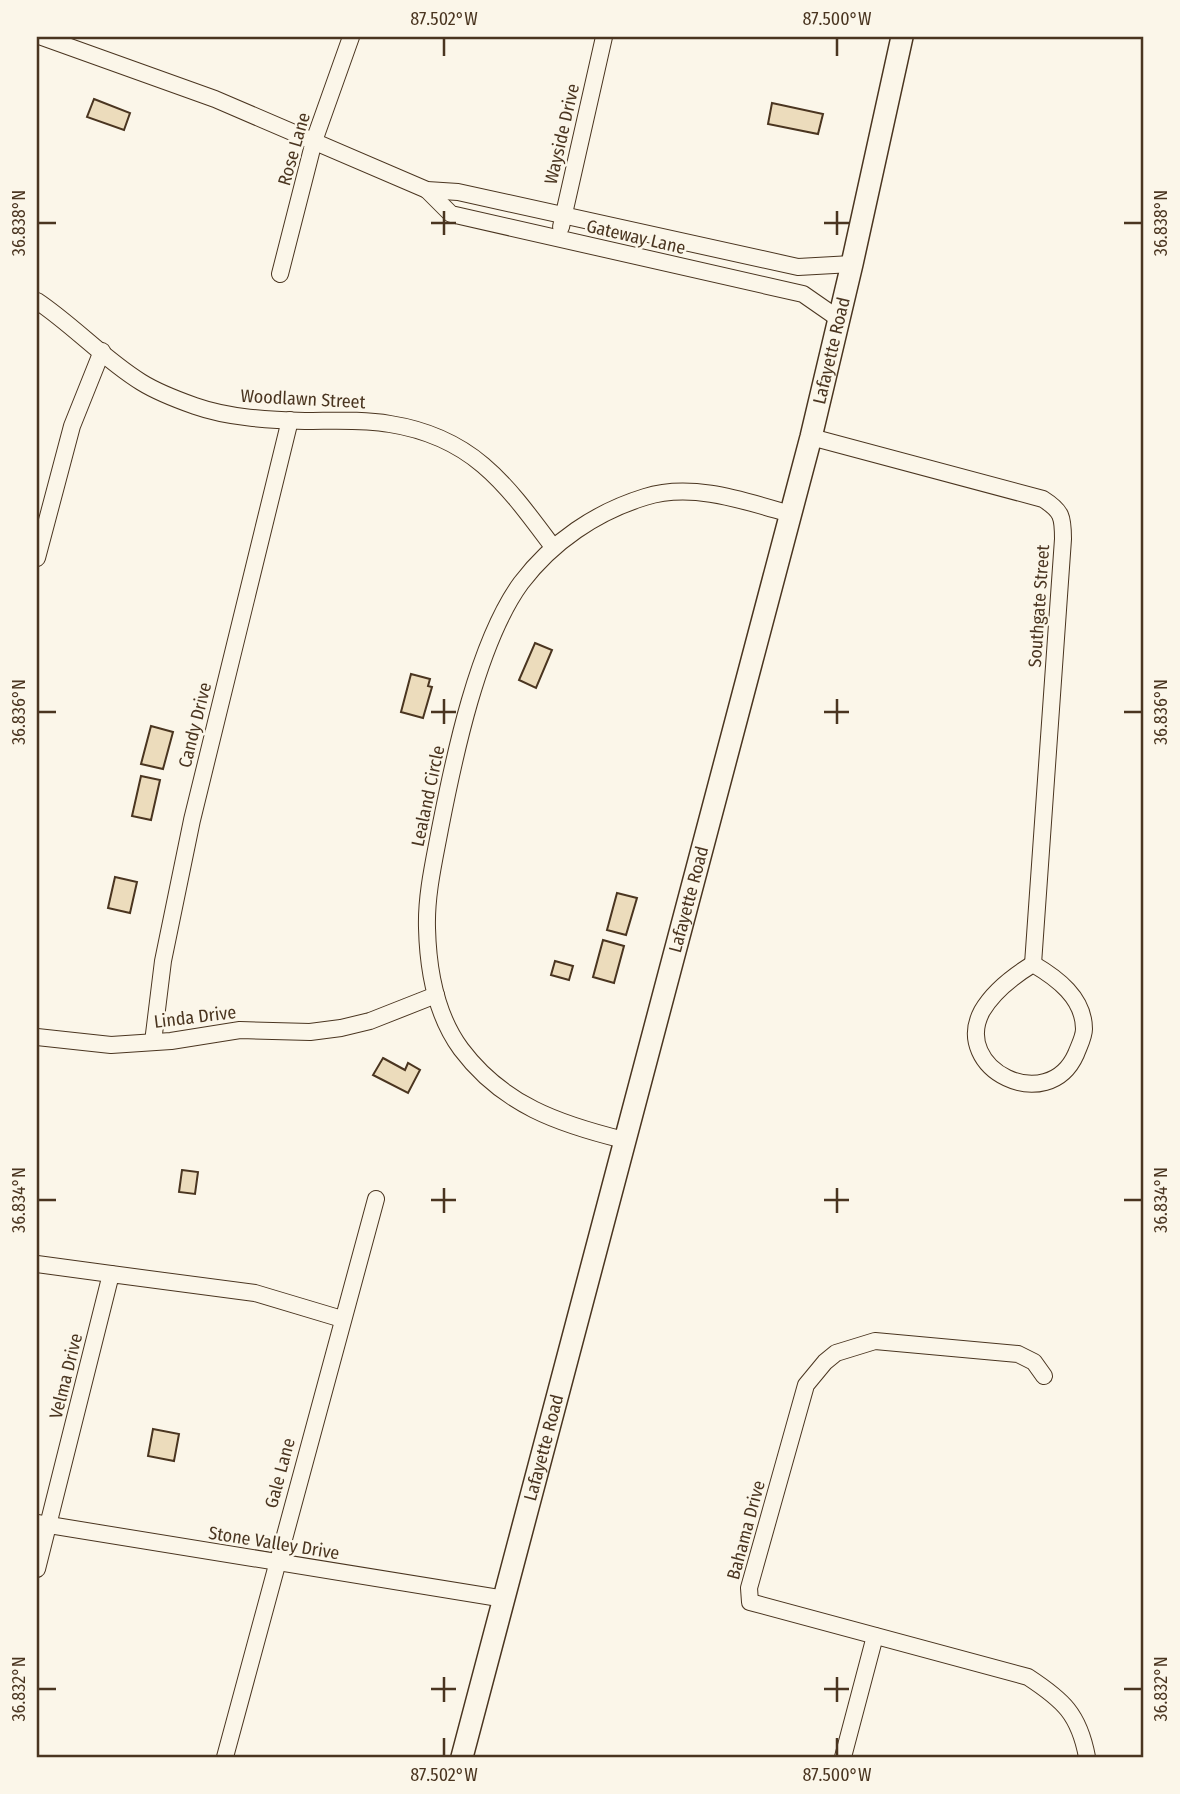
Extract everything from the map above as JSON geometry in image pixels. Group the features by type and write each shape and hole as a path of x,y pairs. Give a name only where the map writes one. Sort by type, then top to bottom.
{"main road":[{"name":"Lafayette Road","path":"462,1757 811,437 902,37"}],"street":[{"name":"Gateway Lane","path":"42,37 215,99 427,190 458,192 798,267 852,264"},
{"name":"Rose Lane","path":"280,274 314,141 351,37"},
{"name":"Wayside Drive","path":"559,240 604,37"},
{"name":"Gateway Lane","path":"427,190 451,214 803,294 839,320"},
{"name":"Woodlawn Street","path":"37,301 142,383 195,407 225,414 290,420 387,423 433,435 453,444 490,470 512,492 553,548"},
{"path":"37,558 72,426 102,351"},
{"name":"Candy Drive","path":"153,1042 163,961 192,820 290,420"},
{"name":"Southgate Street","path":"811,437 1043,499 1058,510 1063,521 1033,964"},
{"name":"Lealand Circle","path":"624,1140 538,1113 494,1084 460,1047 436,995 429,963 429,894 455,758 474,688 502,615 521,583 565,537 603,513 647,496 675,492 718,496 790,514"},
{"path":"1033,964 1060,980 1068,989 1080,1010 1084,1030 1068,1067 1046,1081 1023,1084 1000,1075 985,1059 978,1038 978,1023 988,1002 1033,964"},
{"name":"Linda Drive","path":"37,1037 111,1045 240,1030 310,1032 370,1021 436,995"},
{"name":"Gale Lane","path":"225,1757 376,1199"},
{"path":"37,1264 255,1293 342,1319"},
{"name":"Velma Drive","path":"37,1569 42,1524 111,1274"},
{"name":"Bahama Drive","path":"1044,1376 1034,1362 1018,1354 875,1341 836,1353 806,1385 749,1588 750,1602 1028,1677 1058,1697 1070,1712 1080,1731 1087,1757"},
{"name":"Stone Valley Drive","path":"42,1524 505,1599"},
{"path":"843,1757 875,1636"}],"building":[{"path":"94,99 130,113 124,130 87,117"},
{"path":"772,103 823,114 818,134 768,124"},
{"path":"535,643 552,650 536,688 519,680"},
{"path":"411,674 430,679 428,686 432,687 423,718 401,712"},
{"path":"151,726 173,732 163,769 141,764"},
{"path":"141,776 160,780 151,820 132,816"},
{"path":"115,877 137,882 130,913 108,908"},
{"path":"617,893 637,898 626,935 607,930"},
{"path":"603,940 624,946 614,983 593,977"},
{"path":"555,961 573,966 569,980 551,975"},
{"path":"383,1058 405,1070 408,1063 420,1070 408,1093 373,1075"},
{"path":"182,1170 198,1172 195,1194 179,1192"},
{"path":"153,1429 179,1434 174,1461 148,1456"}]}
